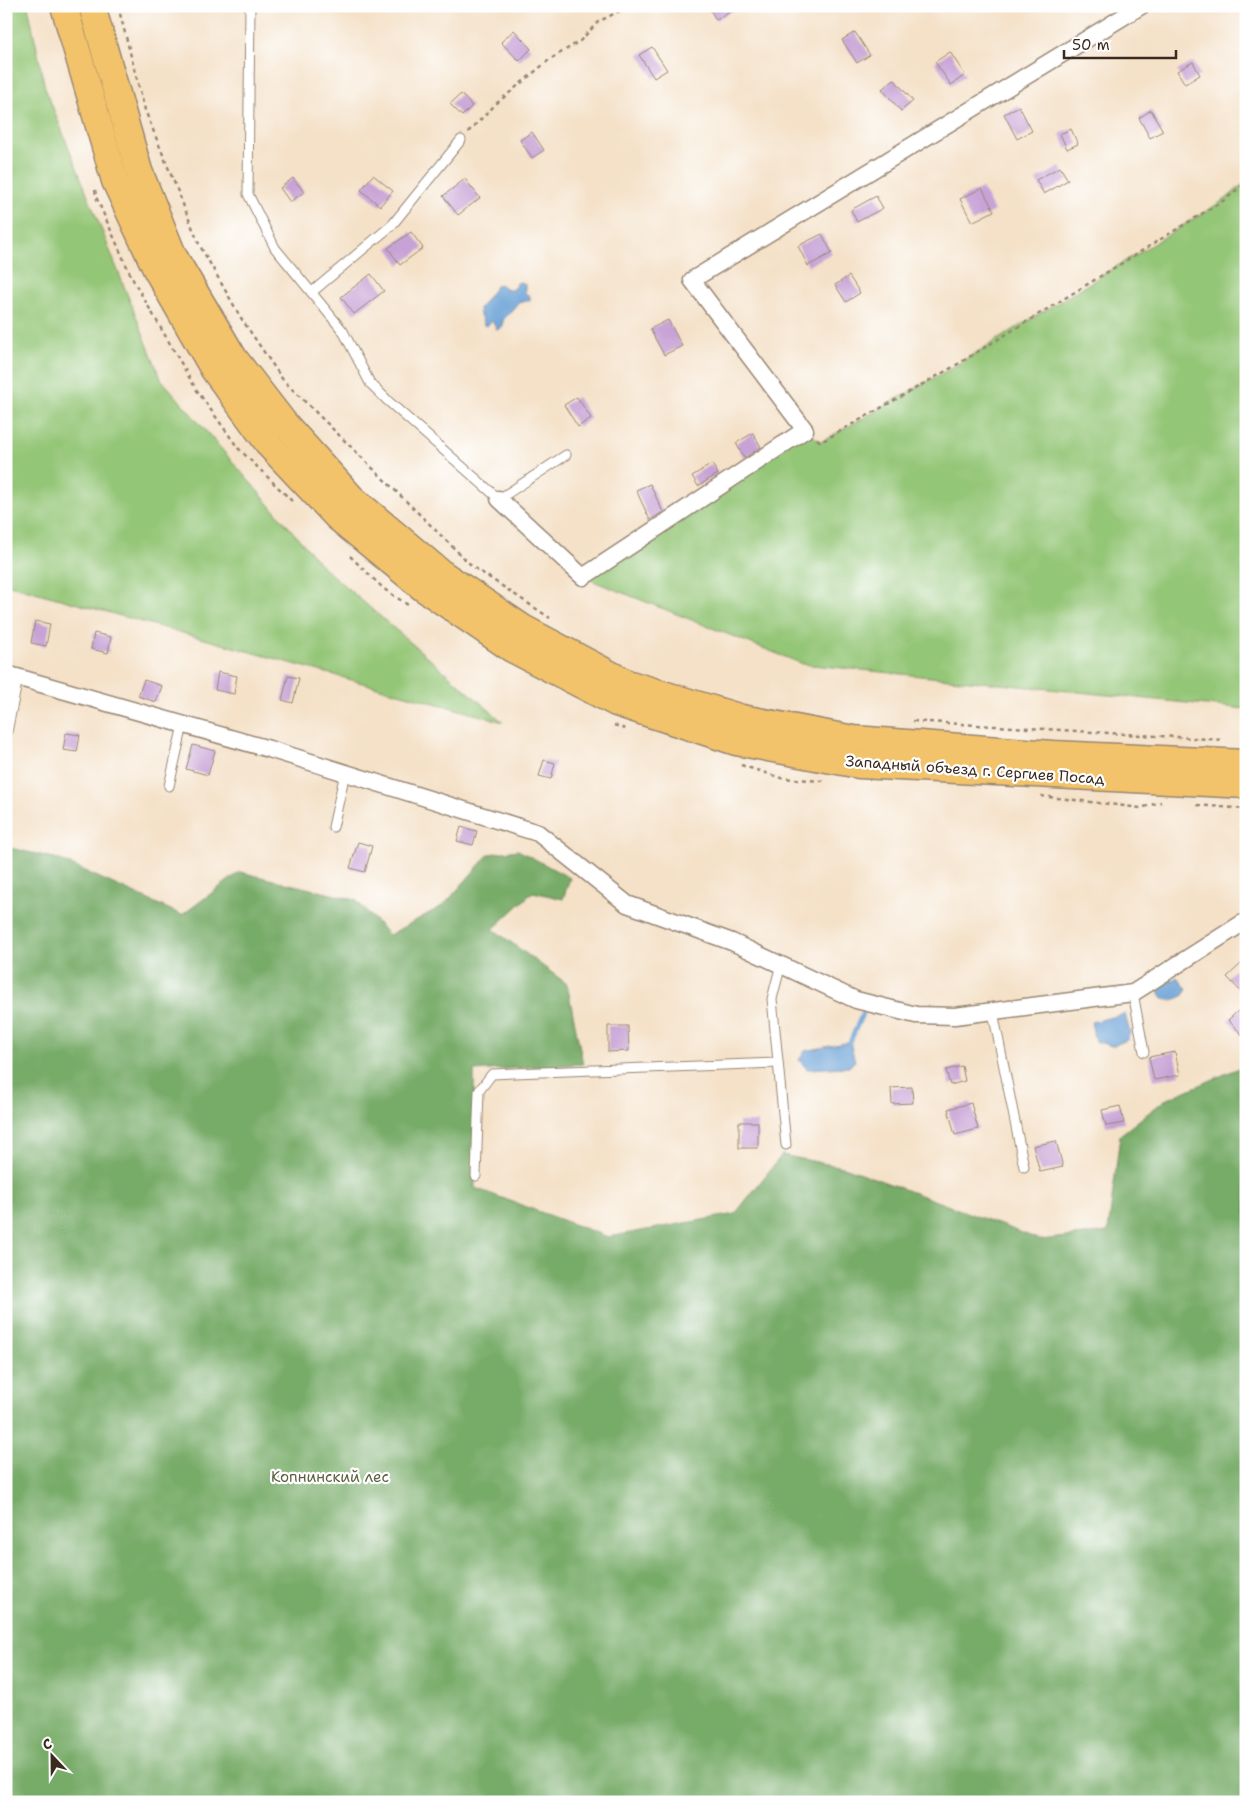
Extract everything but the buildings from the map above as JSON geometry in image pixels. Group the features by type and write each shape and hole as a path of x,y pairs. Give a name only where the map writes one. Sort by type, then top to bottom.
{"main road":[{"name":"Западный объезд г. Сергиев Посад","path":"64,6 115,181 156,269 214,370 270,446 337,518 423,588 512,649 616,703 736,742 783,751 859,765 1246,785"},
{"name":"Западный объезд г. Сергиев Посад","path":"92,6 139,171 174,255 234,358 285,424 352,498 440,572 523,628 627,683 742,718 854,739 1053,754 1246,763"}],"street":[{"path":"499,498 583,577 805,430 692,280 1141,6"},
{"path":"12,676 345,773 538,833 627,904 732,942 856,1000 916,1015 955,1016 1132,993 1246,922"}],"lane":[{"path":"250,6 248,194 275,248 343,331 370,383 499,498 566,455"},
{"path":"312,292 392,225 461,140"},
{"path":"6,737 12,676"},
{"path":"169,786 183,725"},
{"path":"333,827 345,773"},
{"path":"781,964 772,999 786,1145"},
{"path":"1132,993 1144,1052"},
{"path":"993,1012 1024,1167"},
{"path":"476,1176 479,1091 492,1074 778,1063"}],"path":[{"path":"118,6 145,110 199,244 241,318 283,380 472,566 556,621"},
{"path":"461,140 497,103 548,60 580,41 598,22 629,6"},
{"path":"805,430 821,442 830,437 962,362 1226,199 1246,182"},
{"path":"95,189 132,278 196,389 238,448 298,507"},
{"path":"348,555 384,589 416,610"},
{"path":"908,721 1227,740"},
{"path":"608,722 635,732"},
{"path":"736,763 782,778 830,781"},
{"path":"1034,796 1141,808 1164,802"},
{"path":"1191,804 1246,809"}],"green space":[{"path":"6,6 28,6 45,88 161,379 325,569 503,722 6,584"},
{"path":"1246,182 1246,709 803,664 583,577 805,430 821,442 953,367 1226,199"},
{"name":"Копнинский лес","path":"6,847 58,859 182,915 240,872 356,900 389,935 444,905 489,854 518,850 570,878 563,899 533,892 493,929 567,984 583,1064 474,1071 475,1188 608,1237 735,1214 782,1155 847,1168 1041,1240 1108,1232 1120,1135 1165,1100 1246,1065 1246,1802 6,1802"}],"water":[{"path":"517,283 525,284 525,293 530,296 530,300 518,303 503,320 503,326 497,330 492,321 487,326 484,325 479,309 496,286 500,284 507,290 512,290"},
{"path":"1177,977 1187,989 1183,996 1173,1000 1163,999 1158,989"},
{"path":"1125,1014 1130,1033 1127,1040 1112,1046 1095,1041 1091,1022"},
{"path":"850,1042 855,1061 849,1067 807,1069 799,1060 805,1051"}],"waterway":[{"path":"850,1042 864,1010"}]}
